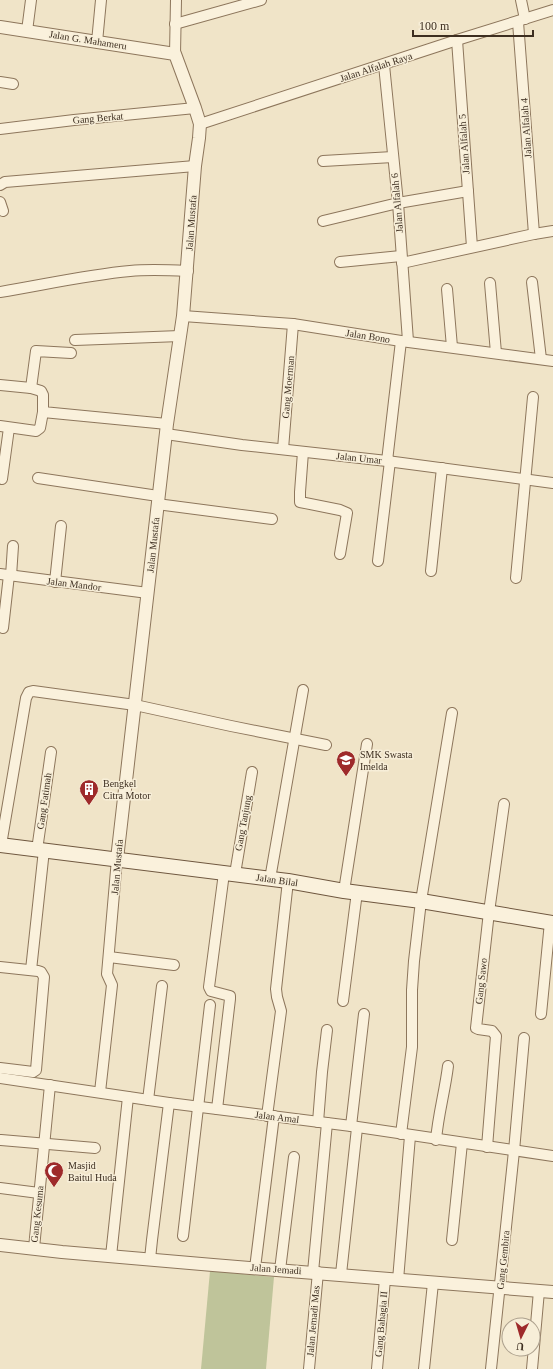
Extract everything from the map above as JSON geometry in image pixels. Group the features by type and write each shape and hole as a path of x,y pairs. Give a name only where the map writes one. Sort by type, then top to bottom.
{"main road":[{"name":"Jalan Bilal","path":"1,845 288,881 552,923"}],"street":[{"path":"27,31 31,0"},
{"path":"97,42 101,0"},
{"name":"Jalan Mustafa","path":"100,1092 112,985 107,974 117,859 166,429 183,316 188,271 195,166 200,138 200,124 175,54 176,0"},
{"path":"175,24 260,0"},
{"name":"Jalan Alfalah 4","path":"521,0 534,234"},
{"name":"Jalan Alfalah Raya","path":"200,124 553,10"},
{"name":"Jalan G. Mahameru","path":"0,27 175,54"},
{"name":"Jalan Alfalah 5","path":"457,40 472,247"},
{"name":"Jalan Alfalah 6","path":"378,561 404,341 402,259 398,203 384,64"},
{"path":"0,82 13,84"},
{"name":"Gang Berkat","path":"0,128 195,108"},
{"path":"323,161 393,157"},
{"path":"0,185 5,182 195,166"},
{"path":"323,221 398,203 468,190"},
{"path":"340,262 402,259 553,231"},
{"path":"0,292 87,276 129,271 188,271"},
{"path":"532,282 541,359"},
{"path":"490,283 496,352"},
{"path":"447,289 452,347"},
{"name":"Jalan Bono","path":"183,316 293,324 404,341 553,360"},
{"name":"Gang Moerman","path":"283,449 293,324"},
{"path":"75,340 180,336"},
{"path":"31,388 36,351 71,352"},
{"path":"0,386 31,388 40,390 43,393 43,412 40,428 38,430 33,432 5,427 2,479"},
{"path":"516,578 533,397"},
{"name":"Jalan Umar","path":"43,412 166,429 242,445 389,461 526,478 553,483"},
{"path":"304,452 300,502 340,510 347,513 340,554"},
{"path":"431,571 442,468"},
{"path":"38,478 272,519"},
{"path":"55,582 61,526"},
{"path":"3,628 7,575 13,546"},
{"name":"Jalan Mandor","path":"7,575 148,593"},
{"path":"1,845 26,698 29,692 36,690 135,705 326,745"},
{"path":"270,879 303,690"},
{"path":"398,1280 412,1047 413,975 421,901 452,713"},
{"path":"343,1001 350,891 367,744"},
{"name":"Gang Fatimah","path":"31,970 51,752"},
{"name":"Gang Tanjung","path":"217,1109 230,996 211,991 209,987 229,874 252,772"},
{"path":"489,912 504,804"},
{"path":"255,1268 281,1011 276,989 288,881"},
{"name":"Gang Sawo","path":"487,1147 496,1036 492,1031 476,1028 489,912"},
{"path":"542,1014 552,923"},
{"path":"109,956 174,965"},
{"path":"0,967 41,972 44,977 36,1070 33,1072 0,1068"},
{"path":"148,1100 162,986"},
{"path":"183,1236 210,1005"},
{"path":"341,1274 364,1014"},
{"name":"Jalan Jemadi Mas","path":"309,1369 322,1123 322,1072 327,1030"},
{"name":"Gang Gembira","path":"491,1369 514,1151 524,1038"},
{"path":"436,1140 439,1114 445,1089 448,1066"},
{"name":"Jalan Amal","path":"0,1078 553,1156"},
{"name":"Gang Kesuma","path":"34,1248 50,1085"},
{"path":"111,1256 128,1097"},
{"path":"150,1259 169,1103"},
{"path":"1,1140 95,1148"},
{"path":"452,1240 462,1143"},
{"path":"280,1270 294,1157"},
{"path":"0,1188 39,1193"},
{"name":"Jalan Jemadi","path":"0,1245 111,1256 553,1292"},
{"name":"Gang Bahagia II","path":"377,1369 385,1279"},
{"path":"424,1369 433,1283"},
{"path":"532,1369 539,1291"}],"green space":[{"path":"210,1271 274,1277 266,1369 201,1369"}],"place":[{"name":"SMK Swasta Imelda","path":"346,777"},
{"name":"Bengkel Citra Motor","path":"89,806"},
{"name":"Masjid Baitul Huda","path":"54,1188"}]}
